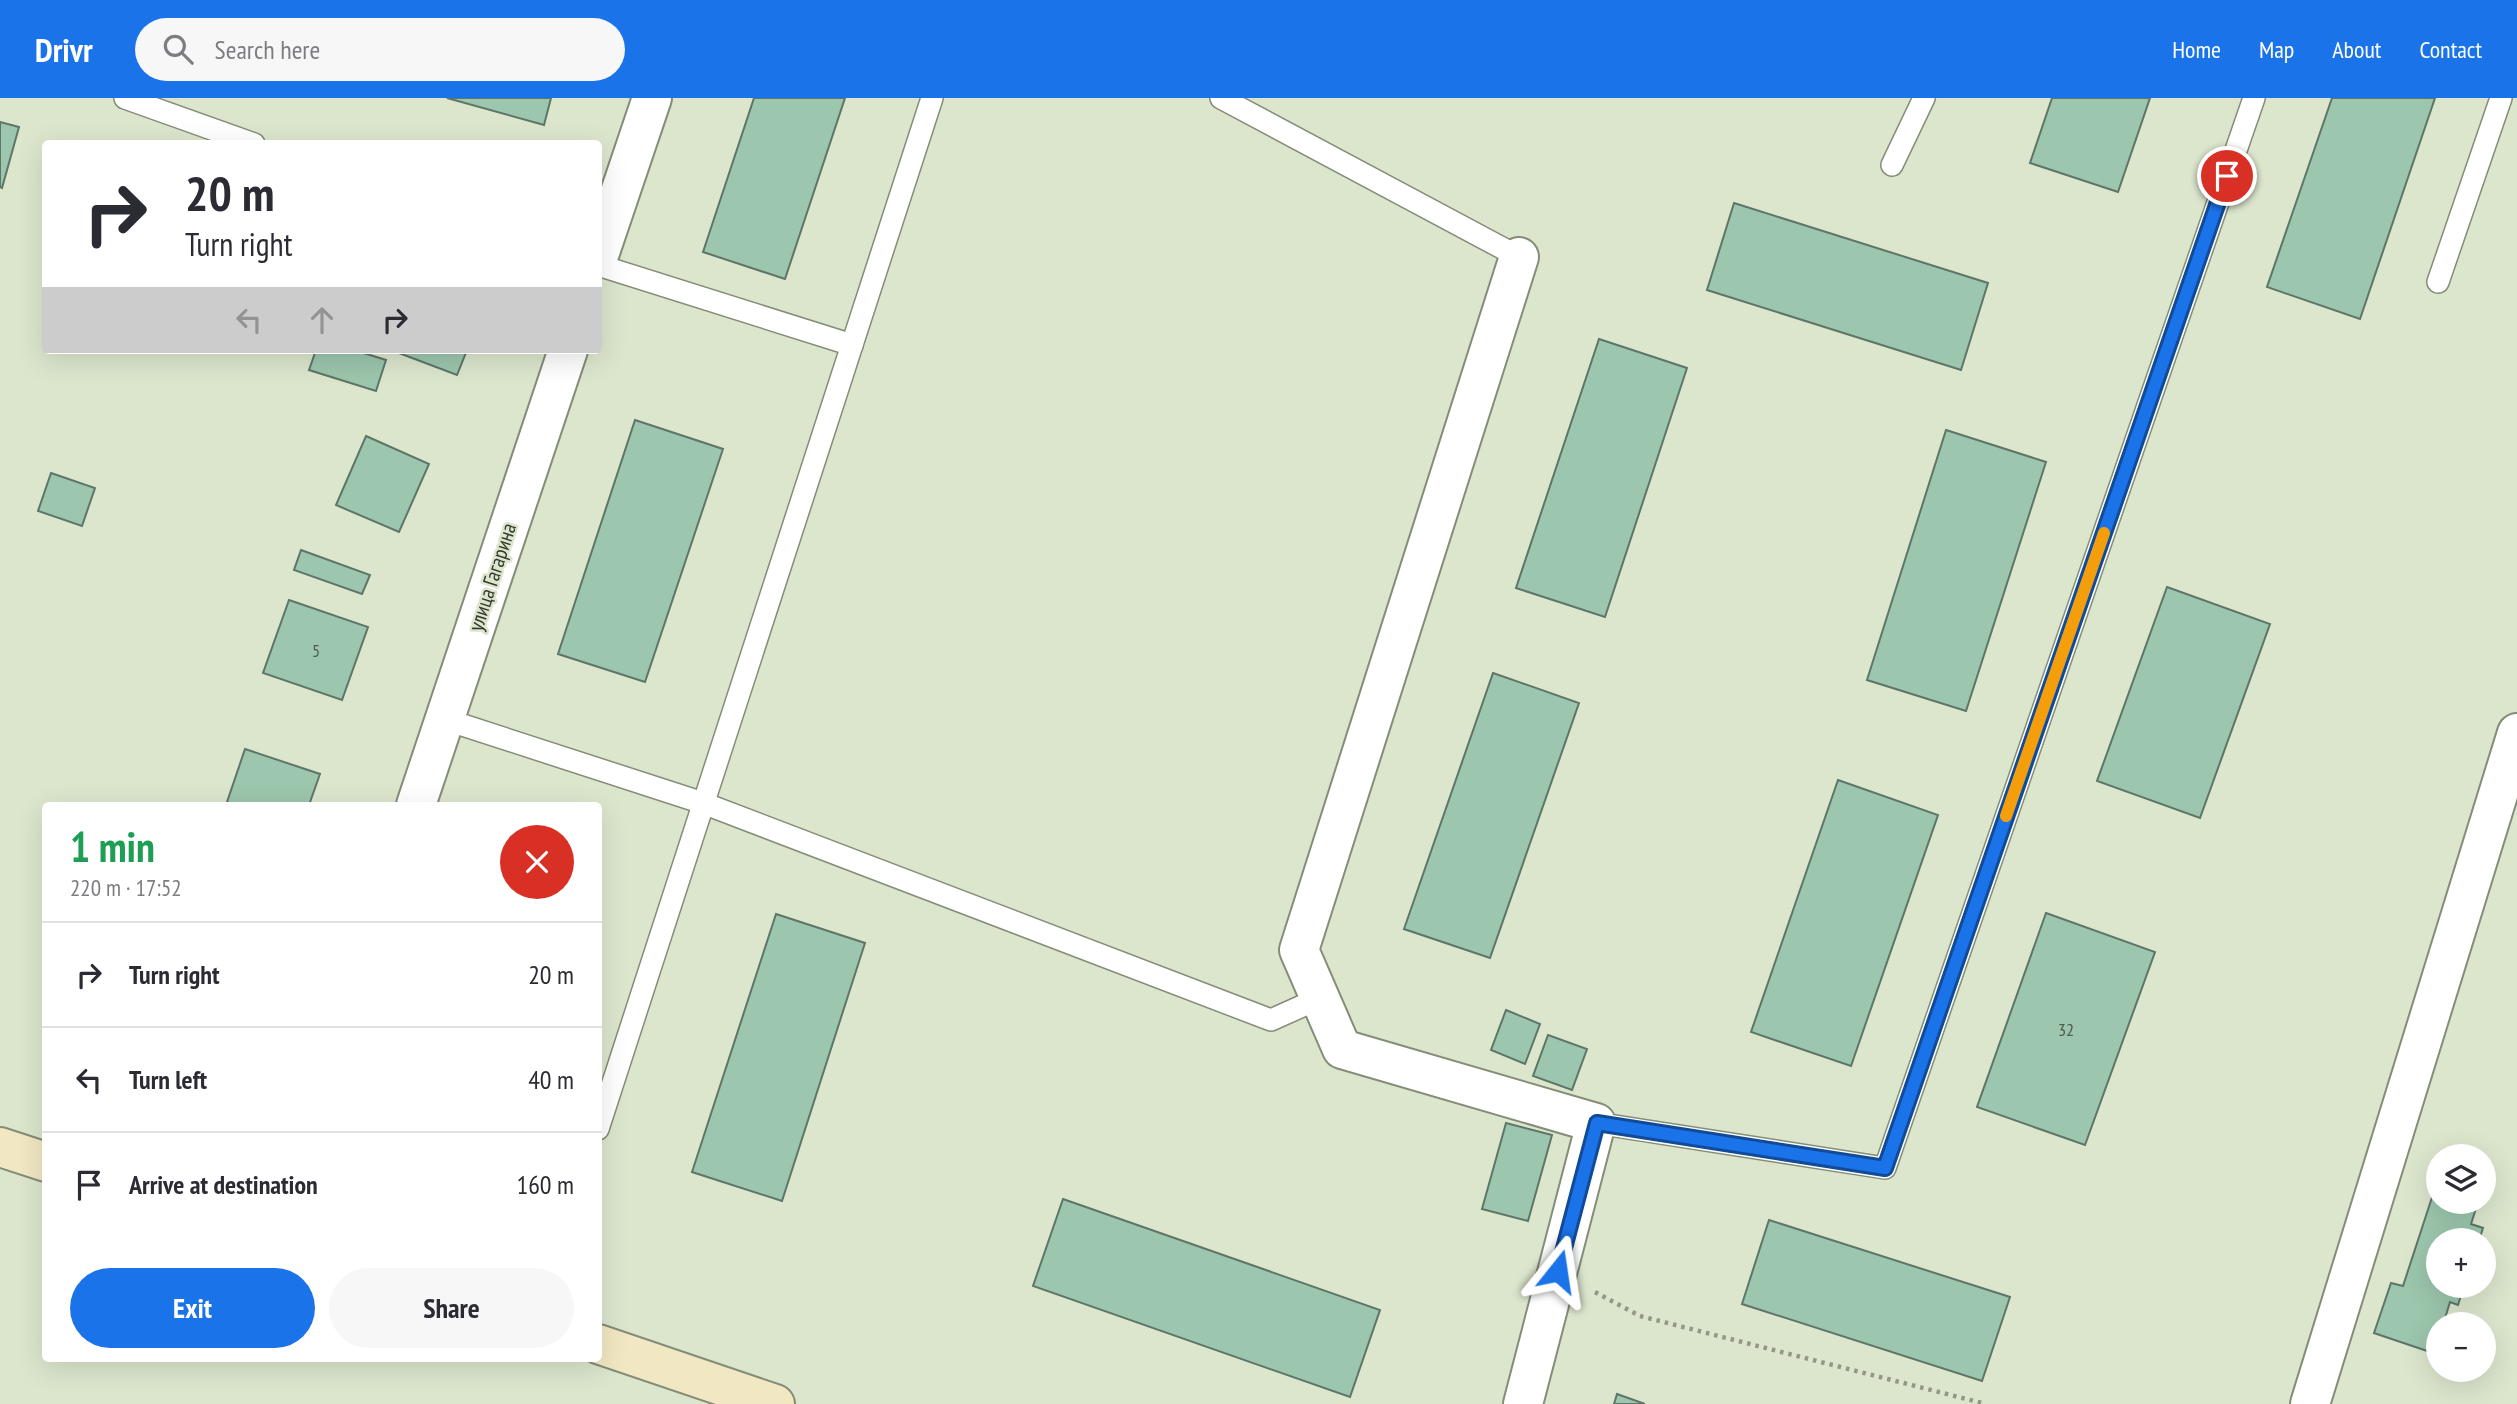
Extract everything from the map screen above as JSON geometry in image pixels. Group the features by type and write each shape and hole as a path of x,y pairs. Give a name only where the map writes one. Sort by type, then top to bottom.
{"street":[{"path":"602,246 652,98"},
{"path":"1519,257 1299,950 1342,1049 1597,1123 1523,1404"},
{"name":"улица Гагарина","path":"417,802 567,354"},
{"path":"2310,1404 2517,733"},
{"path":"0,1147 42,1161"},
{"path":"602,1345 775,1404"}],"lane":[{"path":"125,98 243,140"},
{"path":"602,1117 932,98"},
{"path":"1221,98 1519,257"},
{"path":"1892,166 1924,98"},
{"path":"1597,1123 1885,1168 2254,98"},
{"path":"2438,282 2501,98"},
{"path":"602,266 852,345"},
{"path":"444,719 703,803 1272,1020 1320,998"}],"path":[{"path":"1558,1271 1640,1316 1986,1404"}],"building":[{"path":"447,98 551,98 544,125"},
{"path":"754,98 845,98 785,279 703,252"},
{"path":"2052,98 2150,98 2118,192 2030,163"},
{"path":"2332,98 2435,98 2360,319 2267,287"},
{"path":"0,122 19,127 2,188 0,187"},
{"path":"1734,203 1988,283 1961,370 1707,290"},
{"path":"1599,339 1687,368 1605,617 1516,588"},
{"path":"315,354 367,354 386,360 376,391 309,370"},
{"path":"402,354 465,354 457,375"},
{"path":"635,420 723,449 645,682 558,654"},
{"path":"1946,430 2046,462 1966,711 1867,680"},
{"path":"366,436 429,464 399,532 336,505"},
{"path":"51,473 95,488 82,526 38,511"},
{"path":"301,550 370,575 362,594 294,570"},
{"path":"2167,587 2270,624 2200,818 2097,781"},
{"path":"289,600 368,627 342,700 263,673"},
{"path":"1493,673 1579,703 1490,958 1404,929"},
{"path":"245,749 320,774 310,802 227,802"},
{"path":"1838,780 1938,815 1851,1066 1751,1032"},
{"path":"2046,913 2155,952 2085,1145 1977,1107"},
{"path":"776,914 865,943 782,1201 692,1172"},
{"path":"1506,1010 1540,1024 1525,1064 1491,1050"},
{"path":"1548,1035 1587,1049 1572,1090 1533,1076"},
{"path":"1506,1123 1552,1135 1528,1221 1482,1209"},
{"path":"1063,1199 1380,1310 1350,1397 1033,1286"},
{"path":"2427,1214 2474,1214 2471,1224 2483,1228 2426,1228 2426,1298 2460,1298 2458,1305 2450,1302 2447,1312 2426,1312 2426,1351 2374,1333 2391,1283 2403,1286"},
{"path":"1769,1220 2010,1297 1982,1381 1742,1304"},
{"path":"1617,1394 1645,1404 1614,1404"}],"slow traffic":[{"path":"2006,816 2104,533"}],"route":[{"path":"1558,1271 1597,1123 1885,1168 2227,176"}]}
